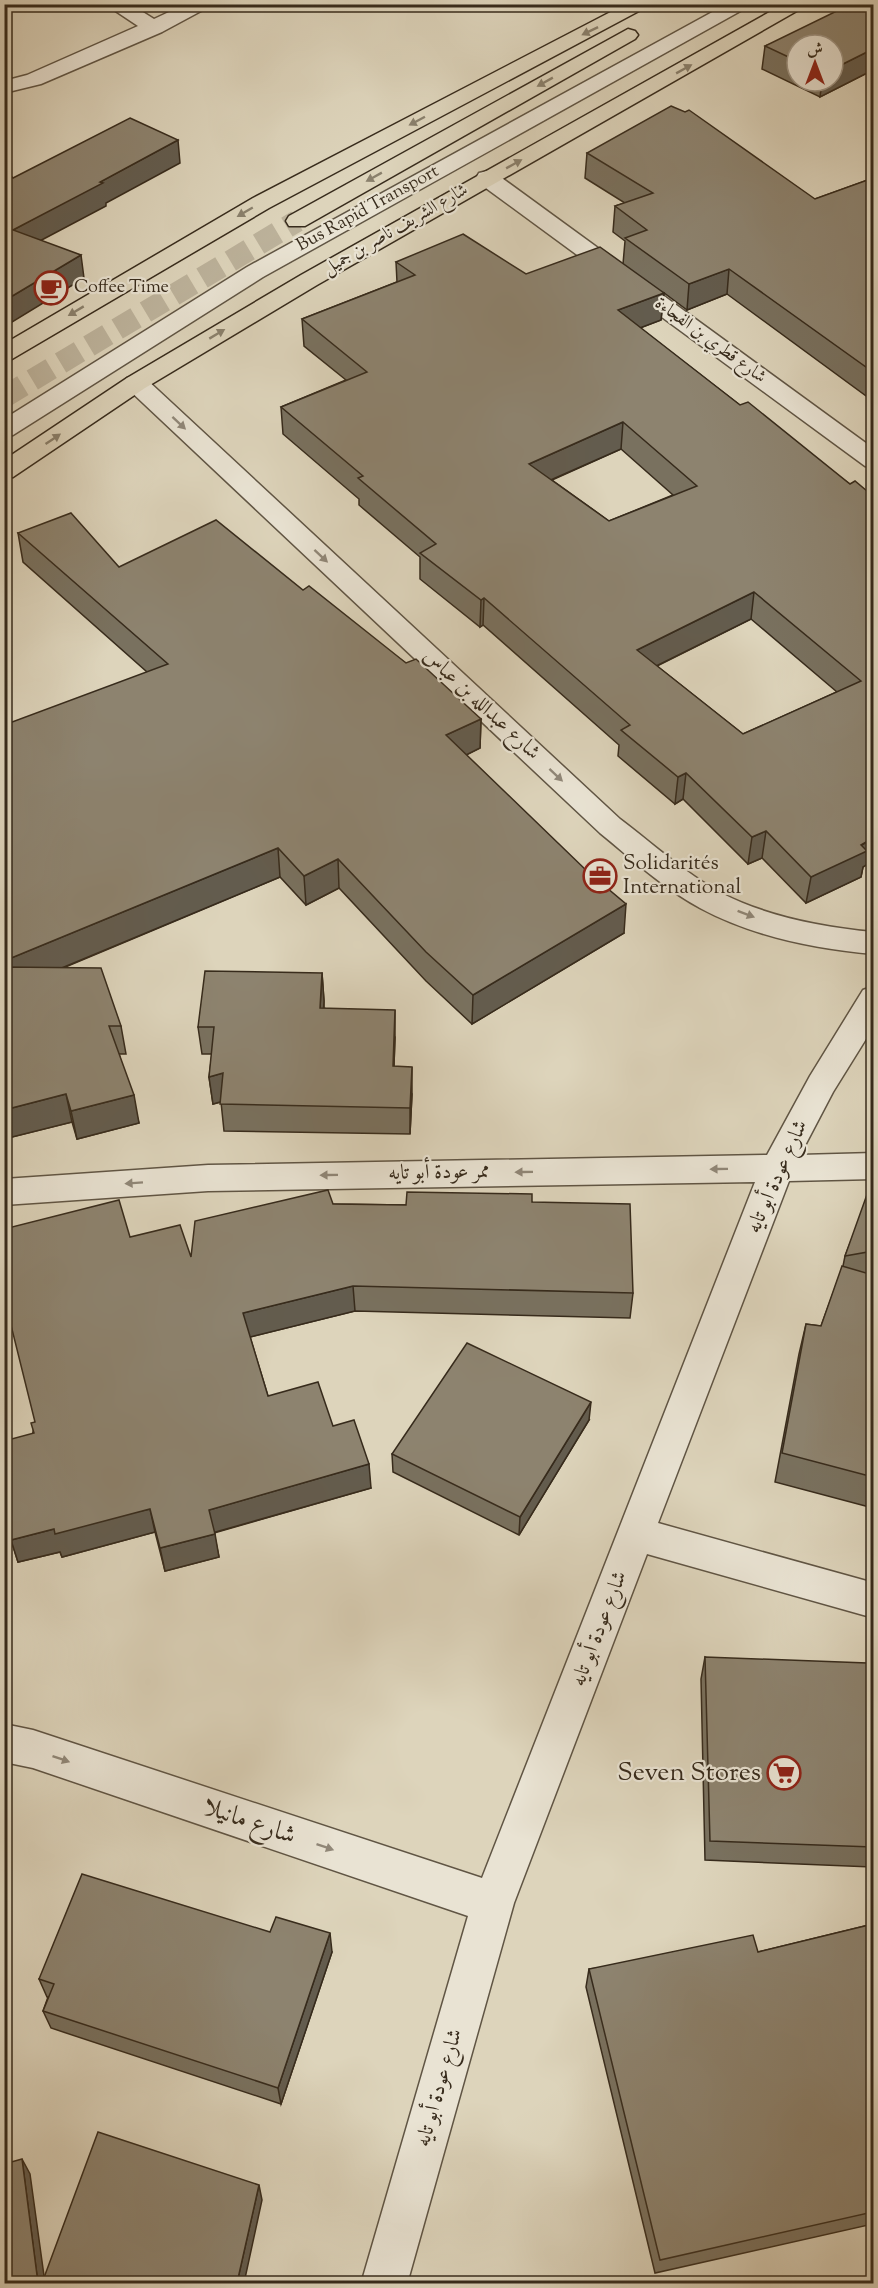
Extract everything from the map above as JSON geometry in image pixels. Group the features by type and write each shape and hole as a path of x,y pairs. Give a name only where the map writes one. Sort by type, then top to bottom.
{"main road":[{"name":"شارع الشريف ناصر بن جميل","path":"4,472 136,383 309,280 799,4"},
{"path":"4,354 261,203 652,5 653,17 627,35 297,220"}],"street":[{"path":"115,4 155,28"},
{"path":"4,87 34,80 155,28 204,4"},
{"name":"Bus Rapid Transport","path":"4,430 255,272 743,4"},
{"name":"شارع قطري بن الفجاءة","path":"488,178 873,461"},
{"name":"شارع عبدالله بن عباس","path":"136,383 610,826 661,867 711,900 772,924 845,941 873,943"},
{"name":"شارع عودة أبو تايه","path":"384,2283 493,1903 777,1168 821,1085 873,998"},
{"name":"ممر عودة أبو تايه","path":"4,1192 208,1178 831,1169 873,1166"},
{"path":"637,1534 873,1601"},
{"name":"شارع مانيلا","path":"4,1743 33,1749 493,1903"}],"building":[{"path":"851,4 873,4 873,49 845,63 845,33 792,33"},
{"path":"785,36 785,55 765,46"},
{"path":"671,106 685,112 689,110 815,199 873,178 873,372 729,269 689,284 625,238 647,230 615,206 653,193 587,153"},
{"path":"130,118 178,140 100,182 103,183 13,230 81,255 4,301 4,169 13,178"},
{"path":"463,234 526,274 600,247 664,293 618,310 740,405 748,402 850,484 855,481 873,496 873,838 861,845 867,851 811,877 766,831 752,837 686,773 678,777 621,730 630,725 484,598 481,600 420,553 436,544 358,478 363,476 281,407 367,372 302,319 415,275 396,262","holes":["623,422 697,486 609,521 529,464","754,592 861,681 743,734 637,650"]},
{"path":"71,513 119,567 216,520 303,590 309,586 406,663 416,659 481,719 446,735 588,872 626,904 473,995 426,952 338,859 304,876 278,848 4,961 4,725 168,664 18,533"},
{"path":"4,967 101,968 121,1026 109,1026 134,1095 71,1111 66,1094 4,1110"},
{"path":"205,971 322,973 320,1008 395,1010 393,1066 412,1067 410,1108 220,1104 223,1073 209,1077 214,1027 198,1027"},
{"path":"873,1185 873,1251 845,1256 870,1186"},
{"path":"328,1190 333,1204 406,1205 407,1192 532,1194 532,1202 630,1204 633,1293 353,1286 243,1313 268,1396 318,1382 333,1426 354,1420 369,1464 209,1510 215,1534 160,1548 150,1509 55,1534 54,1529 11,1540 4,1509 4,1441 34,1433 31,1423 35,1422 4,1297 4,1229 119,1200 130,1237 180,1225 191,1257 195,1221"},
{"path":"842,1266 873,1275 873,1477 782,1453 806,1324 821,1326"},
{"path":"467,1343 591,1402 520,1517 392,1454"},
{"name":"Seven Stores","path":"705,1657 867,1663 873,1751 873,1847 710,1841"},
{"path":"82,1874 270,1932 276,1917 330,1933 278,2088 43,2011 54,1984 39,1979"},
{"path":"873,1924 873,2212 660,2260 589,1969 753,1935 758,1952"},
{"path":"98,2132 259,2185 237,2283 42,2283"},
{"path":"22,2159 38,2283 4,2283 4,2164"}],"tunnel":[{"path":"4,397 297,221"}],"place":[{"name":"Coffee Time","path":"51,288"},
{"name":"Solidarités International","path":"600,876"},
{"name":"Seven Stores","path":"784,1773"}]}
